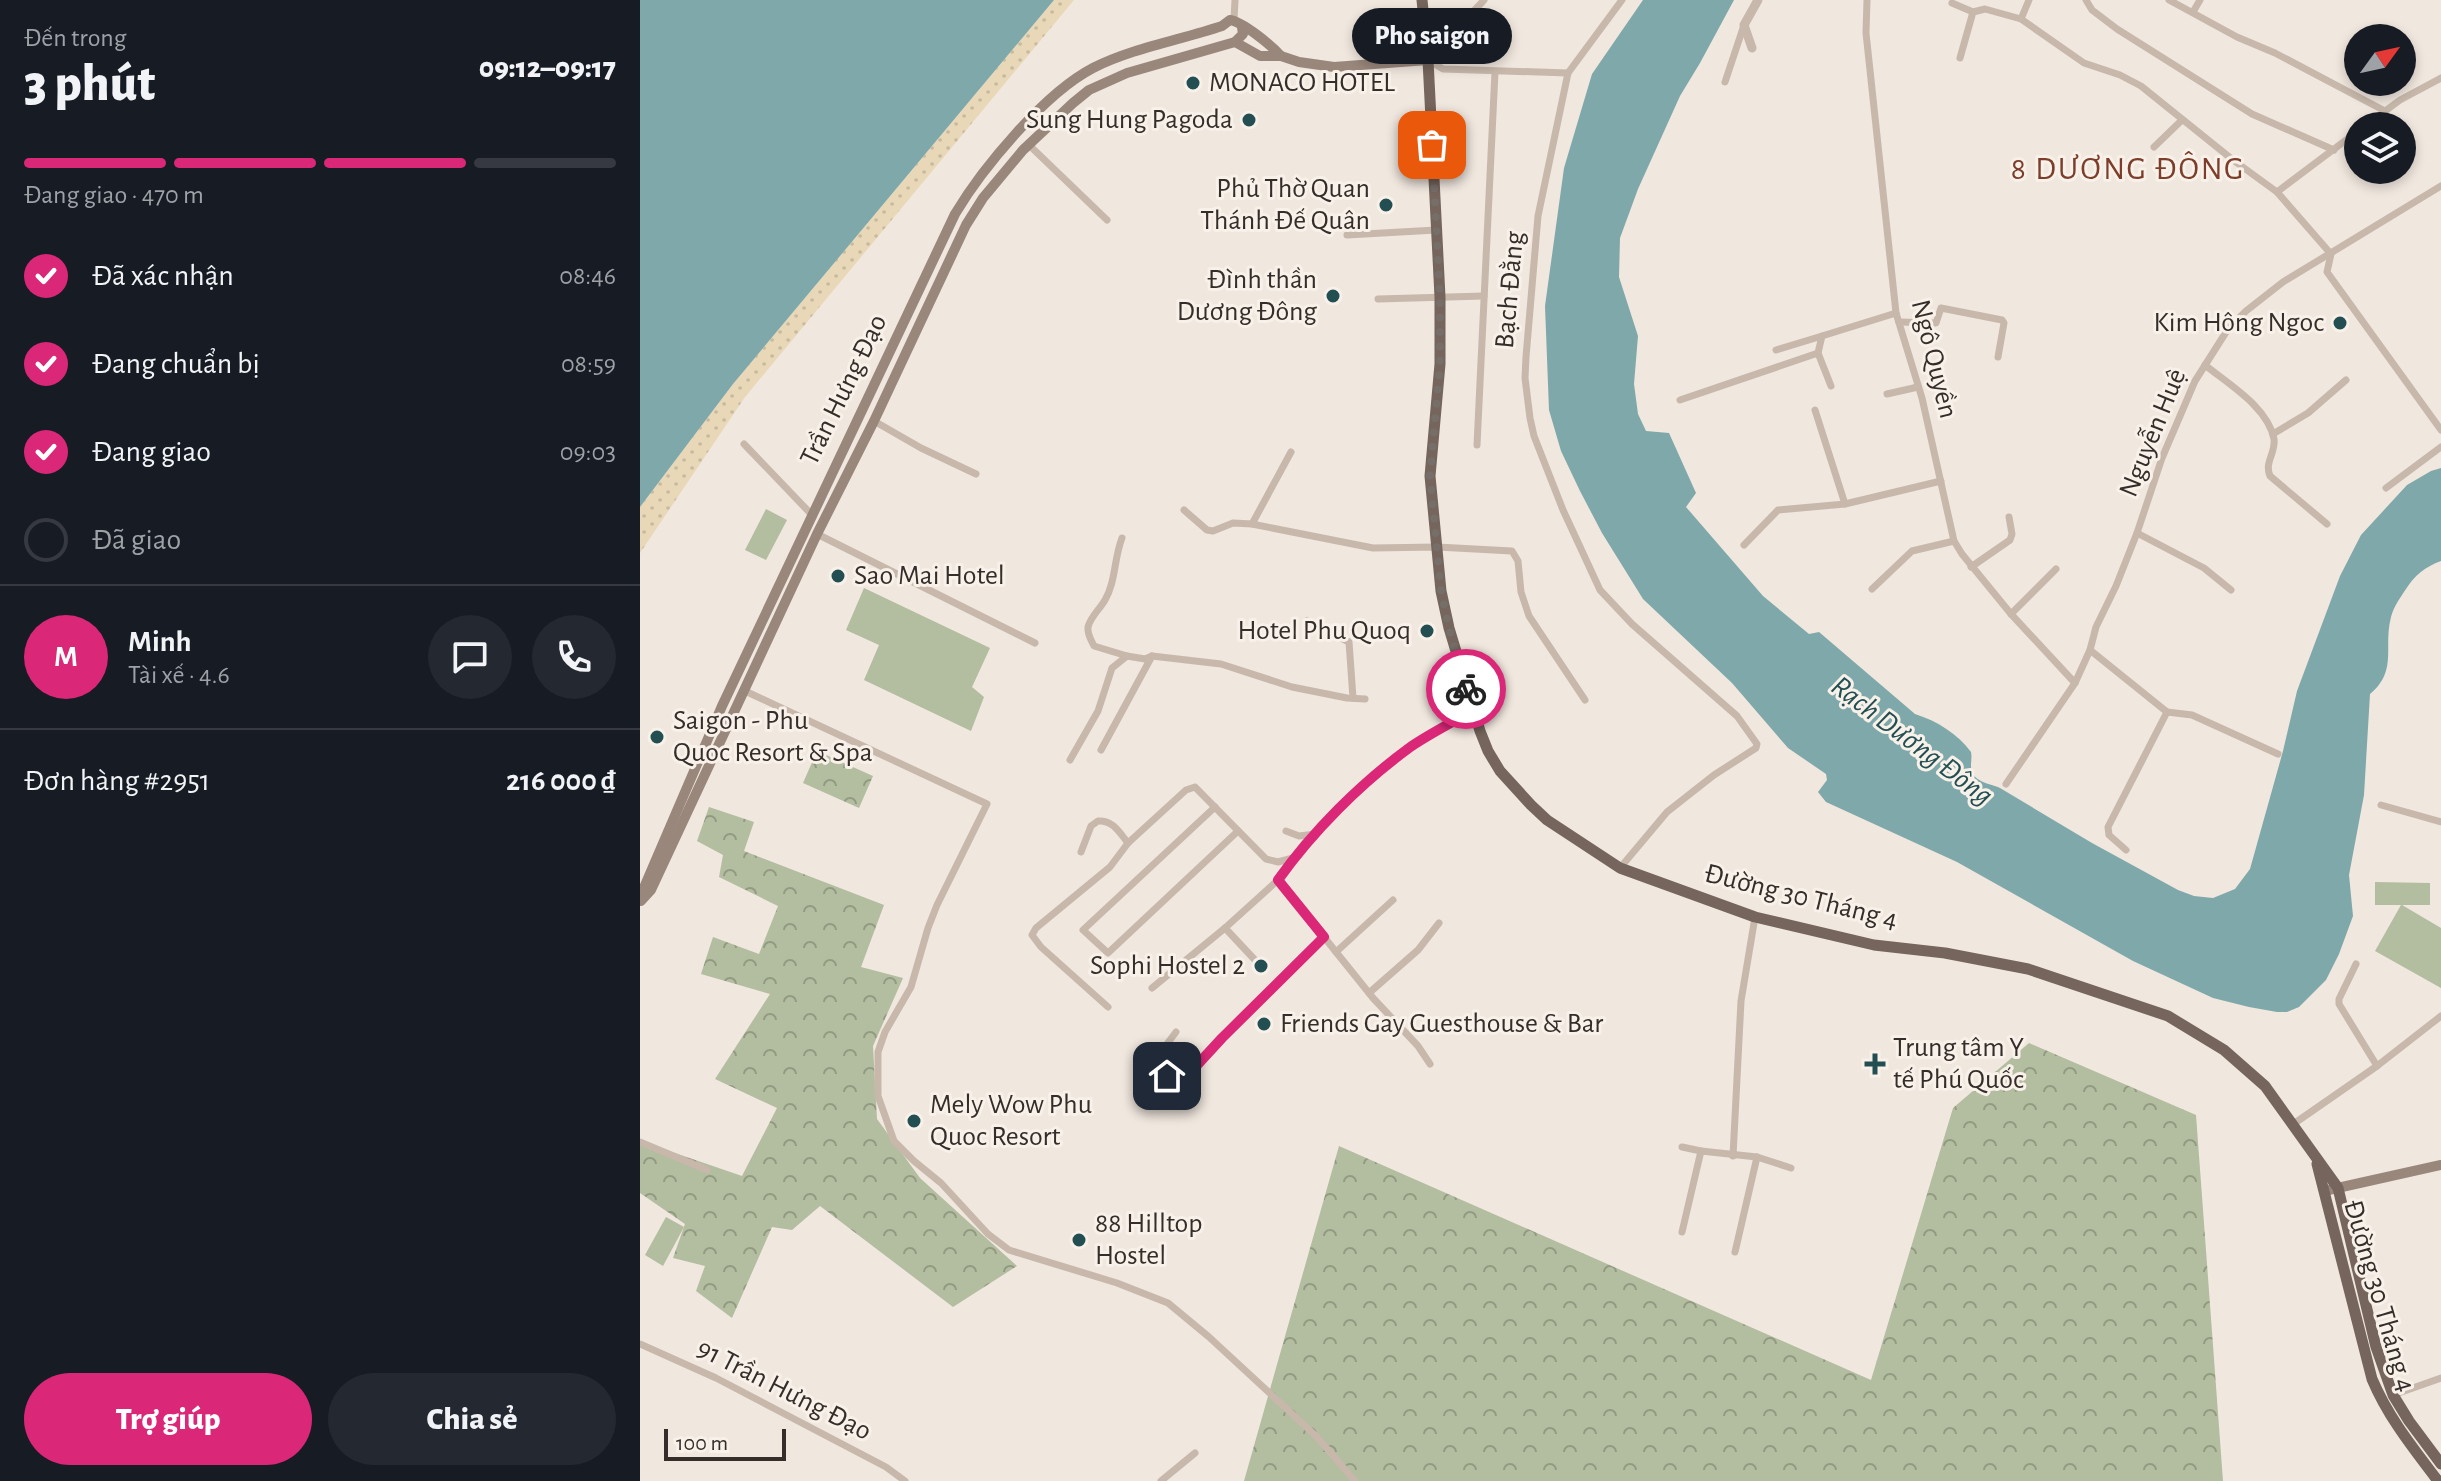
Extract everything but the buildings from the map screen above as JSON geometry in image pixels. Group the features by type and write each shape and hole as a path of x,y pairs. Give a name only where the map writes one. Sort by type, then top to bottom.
{"main road":[{"name":"Đường 30 Tháng 4","path":"1422,0 1440,297 1439,383 1430,476 1441,591 1449,628 1473,710 1494,761 1547,820 1620,868 1755,917 1874,945 1945,953 2028,969 2168,1016 2224,1050 2265,1086 2338,1188 2376,1347 2393,1395 2441,1464"},
{"path":"1281,56 1267,42 1238,23 1227,21 1222,26 1222,37 1260,56 1281,56 1334,67 1428,60"},
{"path":"1233,42 1243,34 1238,23"},
{"name":"Trần Hưng Đạo","path":"705,764 722,706 968,191 1012,139 1062,89 1096,67 1121,57 1222,26"},
{"name":"Trần Hưng Đạo","path":"640,899 705,764 745,691 966,225 983,198 1026,147 1073,103 1103,83 1233,42"},
{"path":"1096,67 1103,83"},
{"path":"1012,139 1026,147"},
{"path":"860,414 874,421"},
{"path":"812,515 823,521"},
{"name":"Đường 30 Tháng 4","path":"2315,1158 2372,1379 2399,1429 2438,1481"},
{"path":"2324,1191 2441,1165"},
{"path":"2351,1296 2364,1292"},
{"path":"2380,1398 2393,1395"}],"street":[{"path":"1235,0 1238,23"},
{"path":"1484,0 1428,60 1443,69 1568,73"},
{"name":"Bạch Đằng","path":"1620,868 1667,812 1714,775 1756,748 1757,744 1737,716 1632,624 1600,590 1563,510 1530,418 1525,378 1538,216 1568,73 1622,0"},
{"path":"1725,82 1744,25 1758,0"},
{"name":"Ngô Quyền","path":"1867,0 1866,33 1897,317 1918,387 1954,541 1971,567 2011,614 2075,683"},
{"path":"2021,19 2029,0"},
{"path":"2086,0 2092,10 2127,36 2252,114 2334,150"},
{"path":"2169,0 2385,111 2441,78"},
{"path":"2193,12 2200,0"},
{"path":"1952,3 1973,12 1985,9 2021,19 2084,63 2130,79 2277,192 2331,254 2327,272 2441,430"},
{"path":"1960,58 1973,12"},
{"path":"1744,25 1752,48"},
{"path":"1477,445 1495,72"},
{"path":"2154,147 2182,120"},
{"path":"2277,192 2344,142"},
{"path":"1026,147 1107,220"},
{"name":"Nguyễn Huệ","path":"2006,784 2075,683 2137,533 2162,458 2205,365 2228,329 2283,282 2441,186"},
{"path":"1347,235 1436,230"},
{"path":"1378,299 1484,296"},
{"path":"1776,350 1897,317 1936,323 1941,308 2002,320 2003,336 1998,357"},
{"path":"1822,336 1818,353 1831,386"},
{"path":"1680,400 1818,353"},
{"path":"2205,365 2264,418 2273,434 2274,451 2267,464 2270,476 2327,524"},
{"path":"2273,434 2308,413 2346,380"},
{"path":"1887,394 1918,387"},
{"path":"1815,410 1845,504"},
{"path":"874,421 976,474"},
{"path":"744,444 812,515"},
{"path":"2386,488 2441,447"},
{"path":"1252,524 1291,452"},
{"path":"1744,545 1778,510 1845,504 1941,481"},
{"path":"1184,510 1207,530 1213,531 1233,523 1252,524 1373,548 1512,551 1518,561 1521,592 1529,616 1585,700"},
{"path":"1971,567 2010,540 2009,517"},
{"path":"2137,533 2186,556 2231,590"},
{"path":"817,534 1035,643"},
{"path":"1122,538 1109,592 1088,626 1094,646 1145,659 1152,656 1221,664 1292,687 1365,699"},
{"path":"1872,589 1912,551 1954,541"},
{"path":"2011,614 2056,569"},
{"path":"1307,621 1349,642 1353,698"},
{"path":"2090,650 2167,712 2192,715 2278,754"},
{"path":"1070,760 1098,711 1112,668 1127,656"},
{"path":"1101,750 1152,656"},
{"path":"745,691 987,804 937,905 911,987 885,1032 878,1052 878,1096 894,1141 941,1183 988,1234 1009,1250 1117,1283 1168,1303 1317,1437 1355,1481"},
{"path":"1152,988 1278,880 1293,858 1371,779 1410,747 1473,710"},
{"path":"2126,850 2109,835 2108,827 2167,712"},
{"path":"1108,1007 1041,947 1032,935 1036,928 1110,867 1128,843 1186,790 1195,787 1266,859 1278,862 1293,858"},
{"path":"2381,805 2441,822"},
{"path":"1215,807 1083,930 1108,953 1238,831"},
{"path":"1081,852 1091,826 1098,821 1108,821 1128,843"},
{"path":"1286,831 1299,836 1316,834"},
{"path":"1278,880 1430,1064"},
{"path":"1336,952 1393,900"},
{"path":"1733,1156 1741,1001 1755,917"},
{"path":"1369,993 1418,950 1439,923"},
{"path":"1225,928 1255,960"},
{"path":"1173,1095 1181,1079 1324,937"},
{"path":"2356,964 2339,1004 2377,1066"},
{"path":"2292,1125 2377,1066 2441,1016"},
{"path":"1176,1032 1151,1065 1154,1070 1181,1079"},
{"path":"640,1142 707,1170"},
{"path":"1682,1147 1757,1157 1791,1168"},
{"path":"1682,1232 1701,1151"},
{"path":"1735,1252 1757,1157"},
{"name":"91 Trần Hưng Đạo","path":"640,1344 741,1391 886,1467 905,1481"},
{"path":"2393,1395 2441,1378"},
{"path":"1161,1481 1195,1453"}],"green space":[{"path":"766,509 787,520 766,560 745,550"},
{"path":"864,588 990,648 972,687 984,697 971,731 864,680 879,645 846,630"},
{"path":"817,751 873,776 859,808 803,783"},
{"path":"709,807 754,822 744,851 884,905 861,967 903,978 873,1046 877,1119 920,1178 1017,1266 953,1307 820,1206 792,1230 772,1227 732,1318 696,1291 705,1266 673,1258 685,1224 640,1193 640,1141 742,1176 777,1108 715,1079 770,994 701,974 713,937 759,954 778,906 719,877 723,855 697,841"},
{"path":"2375,882 2430,883 2430,905 2402,905 2441,928 2441,988 2375,951 2401,905 2375,905"},
{"path":"2029,1043 2196,1115 2223,1481 1244,1481 1339,1146 1871,1380 1953,1108"},
{"path":"666,1217 684,1227 663,1266 645,1255"}],"sand":[{"path":"1054,0 1074,0 745,397 640,553 640,507 733,384"}],"water":[{"path":"640,0 1054,0 733,384 640,507"},
{"name":"Rạch Dương Đông","path":"1643,0 1734,0 1680,96 1638,189 1620,238 1619,277 1638,336 1634,384 1638,414 1646,431 1669,433 1696,493 1686,507 1763,596 1809,634 1819,632 1915,714 1939,724 1966,745 1971,752 1972,771 1981,781 2000,788 2178,890 2213,898 2235,889 2250,869 2297,691 2340,576 2361,535 2407,485 2441,468 2441,561 2417,576 2395,606 2389,628 2387,667 2379,685 2370,694 2364,795 2349,875 2353,916 2326,980 2299,1007 2277,1012 2213,998 2133,961 1957,862 1826,802 1818,792 1827,780 1826,774 1788,748 1732,683 1643,599 1602,533 1561,451 1549,410 1545,306 1564,168 1592,74"}],"way so far":[{"path":"1432,145 1440,297 1440,364 1430,476 1441,591 1466,689"}],"place":[{"name":"MONACO HOTEL","path":"1193,83"},
{"name":"Sung Hung Pagoda","path":"1249,120"},
{"name":"Pho saigon","path":"1432,145"},
{"name":"Phủ Thờ Quan Thánh Đế Quân","path":"1386,205"},
{"name":"Đình thần Dương Đông","path":"1333,296"},
{"name":"Kim Hông Ngoc","path":"2340,323"},
{"name":"Sao Mai Hotel","path":"838,576"},
{"name":"Hotel Phu Quoq","path":"1427,631"},
{"name":"Saigon - Phu Quoc Resort & Spa","path":"657,737"},
{"name":"Sophi Hostel 2","path":"1261,966"},
{"name":"Friends Gay Guesthouse & Bar","path":"1264,1024"},
{"name":"Trung tâm Y tế Phú Quốc","path":"1875,1064"},
{"name":"Mely Wow Phu Quoc Resort","path":"914,1121"},
{"name":"88 Hilltop Hostel","path":"1079,1240"}],"district":[{"name":"8 DƯƠNG ĐÔNG","path":"2128,169"}],"route":[{"path":"1167,1076 1184,1079 1324,937 1278,880 1293,858 1371,779 1410,747 1473,710 1466,689"}]}
